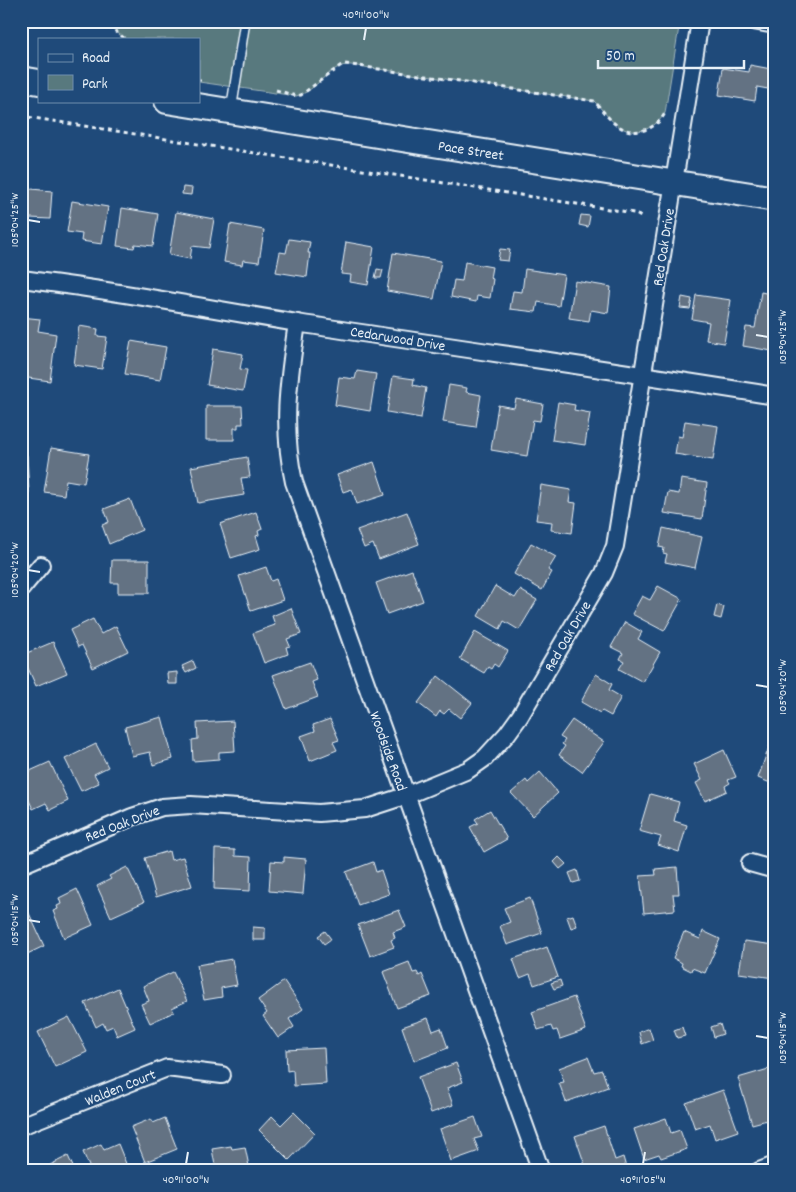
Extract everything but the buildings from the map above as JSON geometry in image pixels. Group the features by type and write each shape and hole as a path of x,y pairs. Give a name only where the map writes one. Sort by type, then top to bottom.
{"main road":[{"path":"21,79 38,82"},
{"name":"Pace Street","path":"173,102 775,199"}],"street":[{"name":"Red Oak Drive","path":"21,865 132,816 162,807 183,805 319,813 365,809 405,796 468,770 485,758 500,742 520,716 604,573 617,536 700,21"},
{"path":"753,21 775,25"},
{"name":"Cedarwood Drive","path":"21,279 70,285 297,323 642,374 775,396"},
{"name":"Woodside Road","path":"297,323 286,416 288,451 294,482 541,1171"},
{"path":"21,588 41,565"},
{"path":"750,862 775,870"},
{"name":"Walden Court","path":"21,1126 167,1068 222,1076"},
{"path":"759,1171 775,1165"}],"lane":[{"path":"231,111 245,21"}],"path":[{"path":"60,21 113,29 123,38"},
{"path":"276,90 296,96 301,95 340,66 346,64 594,101 616,125 634,131 645,130 654,126 665,113"},
{"path":"21,116 634,213 643,218"}],"green space":[{"path":"60,21 680,21 665,113 651,127 639,131 626,130 620,127 594,101 351,65 336,68 310,89 296,96 200,82 200,38 124,38 113,29"}]}
